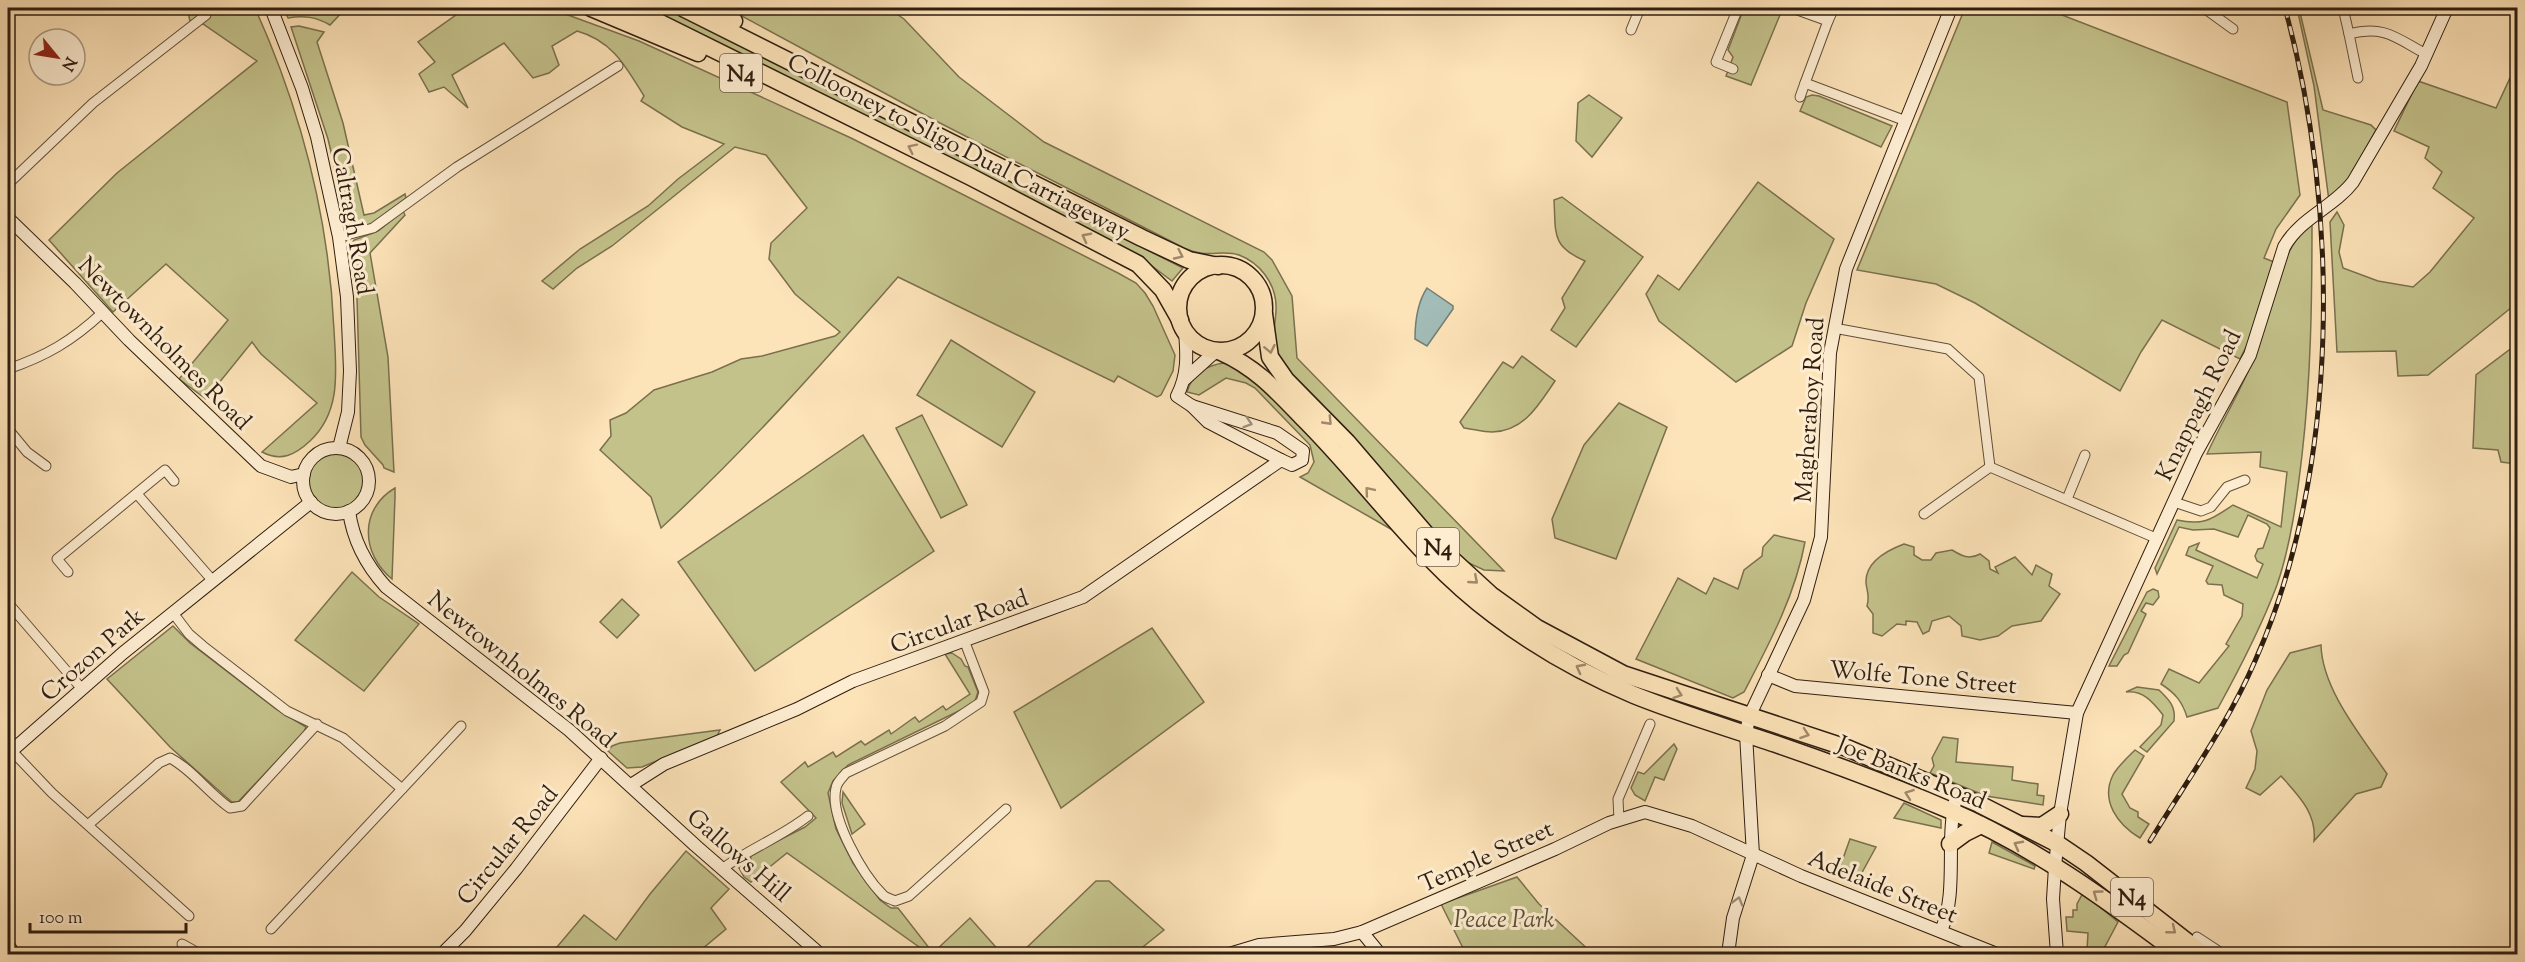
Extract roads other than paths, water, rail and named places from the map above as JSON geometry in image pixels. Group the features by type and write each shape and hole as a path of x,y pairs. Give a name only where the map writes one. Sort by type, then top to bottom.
{"highway":[{"name":"N4","path":"591,8 661,36 816,109 891,138"},
{"name":"Collooney to Sligo Dual Carriageway","path":"630,8 1138,264 1162,290 1182,326"},
{"name":"Collooney to Sligo Dual Carriageway","path":"683,8 1180,256 1218,266"},
{"name":"N4","path":"710,8 820,68 887,110"},
{"name":"N4","path":"1218,266 1242,271 1252,279 1262,295 1270,357 1286,380 1347,442 1432,541 1491,595 1538,628 1578,652 1623,674 1749,717"},
{"path":"1182,326 1178,308 1180,295 1186,284 1205,268 1218,266"},
{"path":"1219,351 1233,350 1244,345 1254,336 1264,314"},
{"name":"N4","path":"1182,326 1193,341 1204,348 1219,351 1243,362 1267,381 1324,439 1416,545 1493,615 1574,665 1633,694 1746,734"},
{"name":"Joe Banks Road","path":"1749,717 1847,748 1957,794 2058,844"},
{"name":"Joe Banks Road","path":"1746,734 1952,811 2055,867"},
{"path":"2021,825 2042,826 2060,814"},
{"path":"1950,844 1981,825"},
{"name":"N4","path":"2058,844 2110,880 2203,954"},
{"name":"N4","path":"2055,867 2082,883 2179,954"}],"street":[{"name":"Caltragh Road","path":"271,8 302,88 317,137 339,237 347,297 350,371 348,412 339,448"},
{"path":"1631,30 1640,8"},
{"path":"1733,69 1716,62 1738,8"},
{"path":"1792,8 1828,21"},
{"path":"1800,97 1834,8"},
{"name":"Magheraboy Road","path":"1753,855 1746,734 1749,717 1804,600 1821,537 1830,353 1846,269 1951,8"},
{"path":"2204,8 2234,29"},
{"path":"2343,8 2358,78"},
{"name":"Knappagh Road","path":"2057,954 2053,899 2055,867 2060,814 2077,713 2217,411 2250,355 2284,247 2291,235 2343,194 2353,182 2426,54 2447,8"},
{"path":"8,184 93,103 206,15"},
{"path":"2349,34 2376,30 2391,35 2426,54"},
{"path":"339,237 373,228 457,167 618,66"},
{"path":"1805,83 1906,121"},
{"name":"Newtownholmes Road","path":"8,218 102,313 261,466 291,477 304,474"},
{"path":"8,369 57,349 80,333 102,313"},
{"path":"1182,326 1187,358 1185,379 1177,396 1192,406 1208,422 1281,460"},
{"path":"1834,328 1948,349 1979,377 1990,467"},
{"path":"1185,379 1219,351"},
{"name":"Circular Road","path":"632,785 664,764 776,718 853,681 1083,597 1281,460 1288,465 1302,460 1303,451 1277,433 1192,406"},
{"path":"8,429 27,452 46,466"},
{"path":"329,448 349,451 365,465 368,475 365,496 349,511 328,513 311,502 304,489 304,474 313,457 329,448"},
{"path":"2067,499 2085,455"},
{"path":"1990,467 2158,539"},
{"path":"1924,514 1990,467"},
{"path":"68,572 57,559 165,470 174,481"},
{"path":"2174,502 2201,511 2211,507 2227,487 2245,480"},
{"path":"137,494 213,581"},
{"name":"Crozon Park","path":"189,915 10,753 172,613 311,502"},
{"name":"Newtownholmes Road","path":"349,511 362,555 386,587 632,785"},
{"path":"8,603 82,689"},
{"name":"Crozon Park","path":"172,613 189,634 203,646 287,711 343,738 402,789"},
{"path":"964,640 984,692 981,702 945,726 846,773 836,785 835,792 842,829 855,855 884,896 896,901 909,896 1006,809"},
{"name":"Wolfe Tone Street","path":"1766,678 1795,686 2077,713"},
{"path":"89,824 159,763 170,758 180,763 221,802 230,807 243,806 316,724"},
{"path":"1619,820 1618,799 1650,724"},
{"path":"270,929 461,726"},
{"name":"Circular Road","path":"442,954 465,931 516,869 601,758"},
{"name":"Gallows Hill","path":"632,785 722,869 820,954"},
{"path":"1941,931 1947,917 1949,902 1952,811 1957,794"},
{"name":"Temple Street","path":"1228,954 1259,945 1334,939 1362,932 1638,813 1654,813 1692,826 1753,855"},
{"path":"722,869 735,859 793,828 808,816"},
{"path":"1728,954 1733,918 1753,855"},
{"name":"Adelaide Street","path":"1753,855 1997,954"},
{"path":"1362,932 1380,954"},
{"path":"2197,937 2223,954"},
{"path":"182,944 200,954"},
{"path":"8,945 14,954"}],"water":[{"path":"1427,288 1453,306 1453,309 1427,346 1415,339 1415,326 1417,312"}],"railway":[{"path":"2150,841 2219,730 2255,661 2283,586 2304,506 2317,423 2323,338 2322,252 2316,168 2303,86 2285,8"}],"park label":[{"name":"Peace Park","path":"1504,919"}]}
